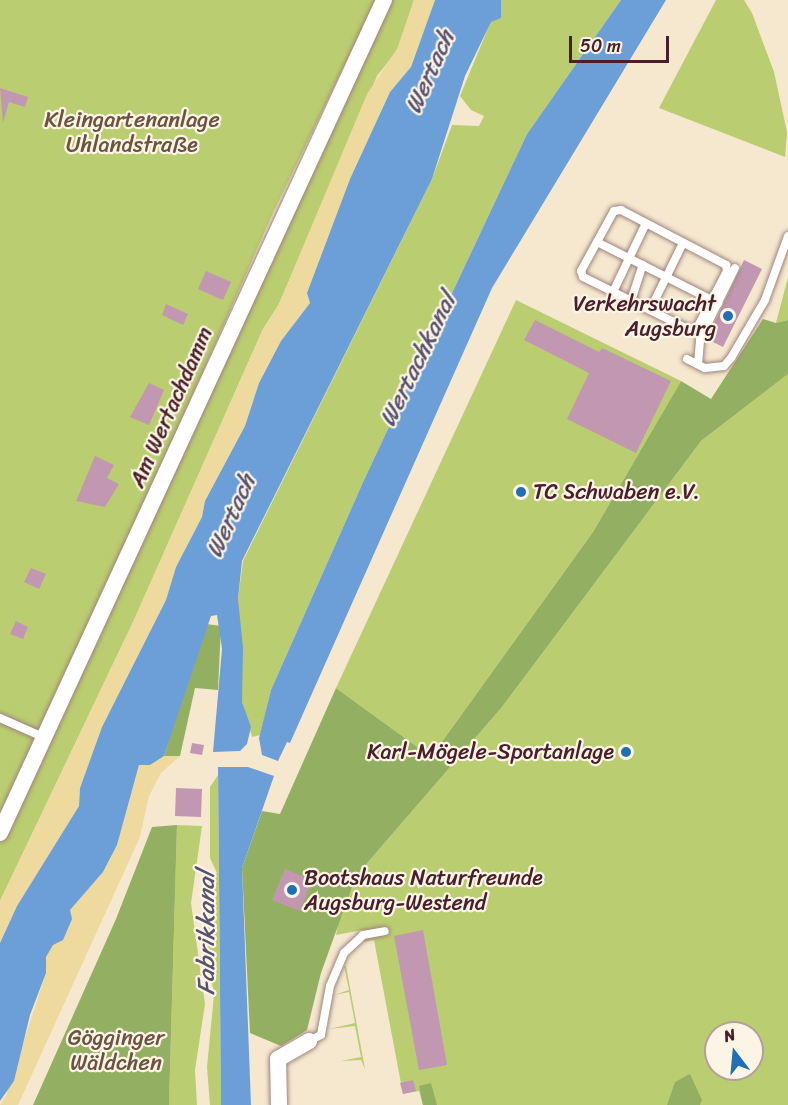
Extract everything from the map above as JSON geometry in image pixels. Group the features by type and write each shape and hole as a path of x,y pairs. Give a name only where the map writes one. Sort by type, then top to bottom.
{"street":[{"name":"Am Wertachdamm","path":"0,832 104,612 213,365 384,0"},
{"path":"279,1105 278,1059 309,1041"}],"lane":[{"path":"698,364 700,339 715,301 727,271 726,265 621,210 614,212 581,271 583,277 690,330 698,328 715,301 735,268"},
{"path":"613,292 646,224"},
{"path":"687,359 705,368 724,366 731,358 765,300 788,236"},
{"path":"597,242 715,301"},
{"path":"651,310 683,243"},
{"path":"631,301 643,265"},
{"path":"0,718 43,737"},
{"path":"309,1041 321,1035 330,986 344,953 363,935 385,931"}],"green space":[{"name":"Kleingartenanlage Uhlandstraße","path":"0,0 376,0 273,213 101,603 0,817"},
{"path":"389,0 414,0 398,49 377,76 279,304 263,329 134,620 0,901 0,842 22,791"},
{"path":"501,0 621,0 527,134 364,480 271,690 260,735 252,737 242,702 238,599 243,561 432,179 452,125 479,126 484,116 471,110 460,96 491,21 501,18"},
{"path":"716,0 744,0 752,13 774,72 787,132 785,157 659,108"},
{"path":"788,277 788,320 776,323"},
{"name":"TC Schwaben e.V.","path":"516,300 681,381 593,532 431,757 336,688"},
{"path":"763,319 776,323 788,320 788,374 701,441 502,707 356,876 321,973 307,1030 281,1046 250,1033 242,868 262,811 280,814 336,688 431,757 593,532 681,381 711,399"},
{"name":"Karl-Mögele-Sportanlage","path":"788,374 788,1105 423,1105 419,1091 403,1094 374,940 364,942 362,930 336,935 340,914 356,876 502,707 701,441"},
{"path":"206,624 221,626 218,690 195,688 180,756 164,756"},
{"path":"218,775 221,1105 210,1105 207,1067 214,995 204,933 204,901 205,880 217,873 210,858 210,787"},
{"path":"177,825 202,826 191,903 205,1004 195,1070 197,1105 169,1105"},
{"name":"Gögginger Wäldchen","path":"177,825 169,1105 33,1105 116,919 152,827"},
{"path":"344,966 346,966 365,1069 361,1060 341,1061 361,1057 355,1026 329,1029 355,1023 349,992 334,995 349,990"},
{"path":"690,1074 702,1100 700,1105 667,1105 675,1082"},
{"path":"431,1083 437,1105 423,1105 419,1086"}],"sand":[{"path":"414,0 435,0 411,67 390,92 350,179 307,293 310,303 281,341 259,383 245,426 205,501 202,517 176,567 166,600 102,727 80,788 79,806 17,906 0,943 0,901 134,620 263,329 279,304 367,94 397,49"},
{"path":"164,756 180,756 161,773 149,796 140,837 18,1105 0,1105 6,1096 46,973 46,957 70,910 103,872 117,845 139,765 150,765"}],"water":[{"name":"Wertach","path":"435,0 501,0 501,18 491,22 465,76 432,179 242,561 238,599 243,648 242,702 251,727 247,744 240,751 213,752 222,649 217,615 211,616 164,756 150,765 139,765 117,845 103,872 70,910 72,919 63,940 53,945 46,957 46,973 30,1015 14,1081 0,1101 0,943 17,906 79,806 80,788 102,727 166,600 176,567 202,517 205,501 245,426 259,383 281,341 310,303 307,293 350,179 390,92 411,67"},
{"path":"621,0 666,0 492,288 290,743 287,742 278,761 262,755 259,738 271,690 364,480 527,134"},
{"path":"218,767 248,767 274,776 242,868 251,1105 221,1105"}],"building":[{"path":"0,88 28,97 25,107 9,102 3,123"},
{"name":"Verkehrswacht Augsburg","path":"744,260 762,269 723,347 707,339"},
{"path":"206,271 231,282 223,300 198,289"},
{"path":"166,304 188,314 183,325 162,315"},
{"path":"535,320 599,352 602,348 671,381 636,453 567,419 589,373 524,340"},
{"path":"149,383 164,390 149,425 130,417"},
{"path":"95,456 114,465 107,478 119,484 105,507 76,501"},
{"path":"31,568 46,574 39,589 24,582"},
{"path":"16,621 28,627 23,639 10,634"},
{"path":"192,743 204,745 202,755 190,753"},
{"path":"176,788 202,789 201,817 175,816"},
{"name":"Bootshaus Naturfreunde Augsburg-Westend","path":"285,869 312,880 300,911 272,900"},
{"path":"423,930 447,1065 419,1070 394,936"},
{"path":"413,1080 416,1091 403,1094 400,1083"}],"place":[{"name":"Verkehrswacht Augsburg","path":"728,316"},
{"name":"TC Schwaben e.V.","path":"521,492"},
{"name":"Karl-Mögele-Sportanlage","path":"626,752"},
{"name":"Bootshaus Naturfreunde Augsburg-Westend","path":"292,890"}],"water label":[{"name":"Wertachkanal","path":"418,360"},
{"name":"Fabrikkanal","path":"207,933"}]}
